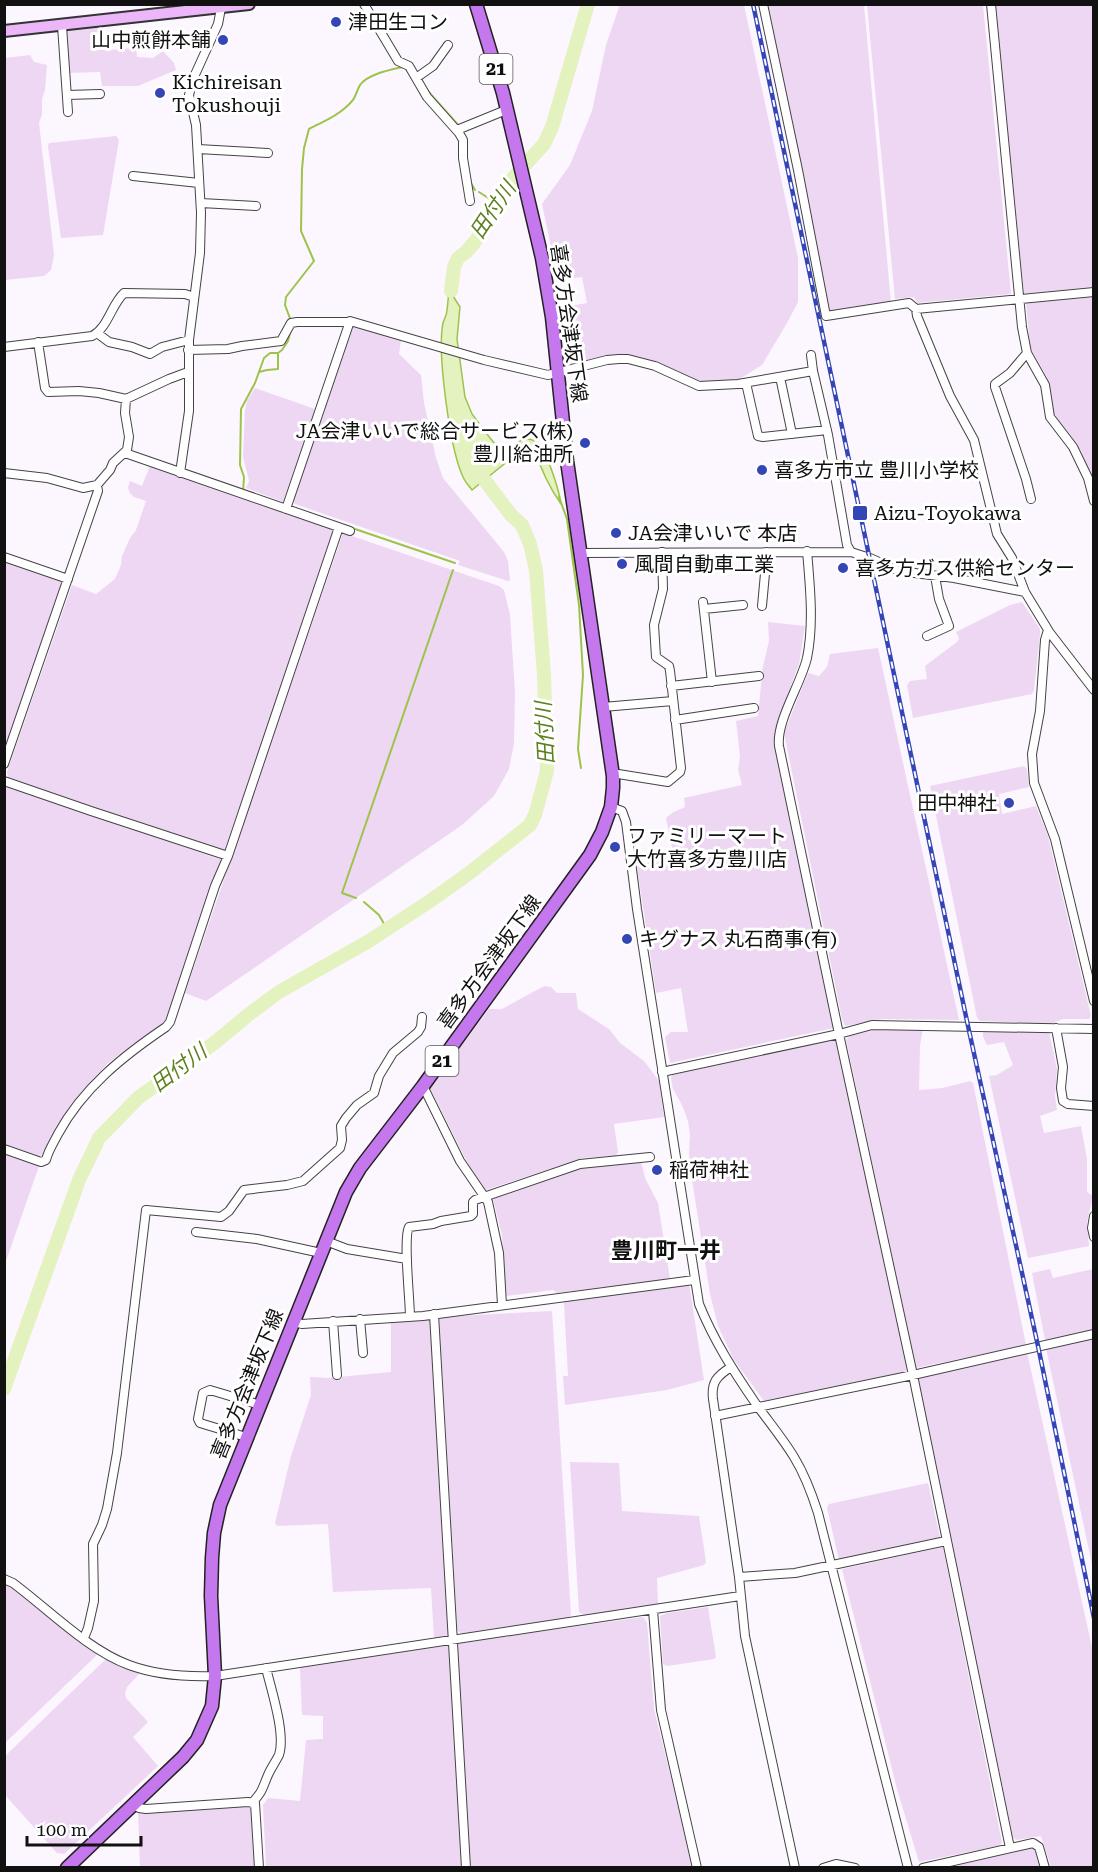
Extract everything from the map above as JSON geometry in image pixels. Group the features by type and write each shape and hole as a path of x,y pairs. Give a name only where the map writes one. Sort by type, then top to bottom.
{"main road":[{"name":"21","path":"476,4 506,110"},
{"name":"喜多方会津坂下線","path":"67,1868 183,1757 197,1740 206,1723 212,1706 215,1676 211,1596 214,1533 220,1505 353,1178 423,1086 590,855 602,832 610,807 613,788 612,773 567,461 550,301 542,258 506,110"}],"street":[{"path":"4,31 249,4"},
{"path":"364,4 398,61 409,66 427,97 457,130 463,140 463,158 470,201"},
{"path":"763,4 826,316 909,303 916,309 950,396 974,440 997,534 1012,558 1025,592 1048,630 1094,690"},
{"path":"991,4 1019,299 1028,353 1045,385 1050,417 1073,447 1088,478 1094,501"},
{"path":"180,473 189,411 188,350 200,253 201,203 198,149 196,125 189,95 193,79 218,24 221,8"},
{"path":"62,26 68,112"},
{"path":"416,78 433,66 448,45"},
{"path":"67,95 100,94"},
{"path":"457,130 506,110"},
{"path":"198,149 268,153"},
{"path":"133,176 199,183"},
{"path":"201,203 256,206"},
{"path":"4,347 92,336 97,333 124,292 185,294 194,297"},
{"path":"916,309 1094,292"},
{"path":"286,509 350,322"},
{"path":"188,350 228,350 281,341 291,323 350,322 466,355 548,375 607,360 628,359 656,366 699,386 746,383 813,371"},
{"path":"97,333 109,342 147,353 189,340"},
{"path":"38,342 45,390 48,392 79,391 126,399 188,372"},
{"path":"1028,353 1010,373 995,384 995,387 1031,499"},
{"path":"811,355 851,552"},
{"path":"780,377 792,434"},
{"path":"746,383 758,436 827,430"},
{"path":"4,473 47,478 83,488 97,484 127,450 129,437 125,413 126,399"},
{"path":"125,453 350,531"},
{"path":"4,764 98,491 97,484"},
{"path":"4,1149 41,1162 46,1160 62,1127 76,1106 108,1070 170,1022 339,527"},
{"path":"807,551 810,590 809,642 803,673 778,734 778,740 913,1375 1010,1848"},
{"path":"612,773 668,782 680,772 681,763 669,666 656,657 654,630 663,589 662,552"},
{"path":"762,606 767,552"},
{"path":"580,553 851,552 899,571 954,578 1025,592"},
{"path":"4,557 68,579"},
{"path":"927,636 949,626 939,599 935,576"},
{"path":"712,682 704,606 743,605"},
{"path":"1048,630 1045,640 1040,711 1032,754 1034,783 1055,839 1094,1000"},
{"path":"671,686 759,676"},
{"path":"603,708 673,701"},
{"path":"675,720 754,708"},
{"path":"4,781 228,856"},
{"path":"610,807 622,812 626,822 637,909 699,1304 713,1336 731,1367 784,1441 804,1476 818,1513 908,1868"},
{"path":"84,1638 94,1601 93,1544 107,1509 117,1453 146,1210 221,1217 229,1211 238,1196 247,1188 286,1185 303,1181 339,1148 342,1140 342,1126 346,1118 357,1105 374,1093 391,1056 421,1027 422,1017"},
{"path":"662,1072 881,1024 1094,1029"},
{"path":"1056,1028 1063,1067 1061,1088 1063,1101 1068,1104 1094,1106"},
{"path":"423,1086 460,1161 485,1197 491,1210 497,1240 502,1305"},
{"path":"410,1317 406,1232 409,1227 471,1216 473,1202 580,1164 650,1158"},
{"path":"1094,1216 1092,1224 1094,1237"},
{"path":"196,1232 257,1239 321,1253"},
{"path":"326,1241 347,1249 407,1259"},
{"path":"294,1322 302,1324 410,1317 694,1280"},
{"path":"434,1314 466,1868"},
{"path":"360,1319 363,1353"},
{"path":"333,1321 337,1376"},
{"path":"715,1416 1094,1334"},
{"path":"731,1367 713,1383 712,1393 748,1647 795,1868"},
{"path":"246,1437 200,1423 198,1419 204,1394 210,1390 260,1405"},
{"path":"739,1576 795,1573 945,1540"},
{"path":"4,1579 13,1583 110,1656 150,1672 187,1676 215,1676 740,1596"},
{"path":"653,1610 661,1710 697,1868"},
{"path":"133,1805 146,1809 252,1803 262,1792 267,1776 279,1755 278,1719 266,1668"},
{"path":"252,1803 255,1803 259,1868"},
{"path":"923,1868 1035,1844 1039,1847 1046,1868"},
{"path":"824,1868 836,1864 855,1868"}],"shaded area":[{"path":"623,4 744,5 798,258 798,302 762,365 738,380 710,383 690,378 662,364 631,355 571,365 564,307 587,303 582,277 558,280 542,204 570,165 592,111 606,45 619,7"},
{"path":"768,5 864,5 891,303 832,312 829,310"},
{"path":"867,5 983,5 1011,294 917,303 914,297 895,299"},
{"path":"995,5 1093,5 1093,287 1024,294"},
{"path":"103,26 108,50 136,48 137,57 153,58 163,51 174,63 176,70 138,86 102,86 100,72 69,73 67,30"},
{"path":"30,55 34,62 47,65 39,123 54,255 51,270 44,276 5,280 5,58"},
{"path":"116,136 119,140 103,235 61,238 49,143"},
{"path":"455,270 453,296 460,307 457,339 465,397 472,414 509,460 472,490 464,479 454,447 443,378 443,323"},
{"path":"1093,297 1093,488 1081,451 1055,420 1047,377 1030,347 1026,303"},
{"path":"352,326 401,340 399,354 421,375 424,403 436,458 443,478 504,552 508,561 510,580 458,565 460,561 295,504 293,498"},
{"path":"255,388 315,409 283,502 246,488 249,481 243,457 245,410 247,401"},
{"path":"528,439 537,442 545,454 561,504 545,477 534,448 527,444 519,448 516,444"},
{"path":"150,466 334,532 224,852 8,778 7,772 72,585 96,594 115,579 122,556 136,530 146,501 130,493 128,488 130,481 142,486"},
{"path":"343,533 499,586 504,590 510,615 515,693 514,743 509,769 494,796 462,825 206,1001 185,993"},
{"path":"5,560 63,581 5,755"},
{"path":"1022,602 1040,629 1032,694 913,718 907,685 910,681 927,679 925,666 957,642 959,638 956,632 1010,605"},
{"path":"768,622 805,626 799,664 776,726 775,738 834,1028 670,1063 665,1037 671,1032 688,1032 681,988 656,993 637,867 648,863 652,855 673,852 666,818 685,807 684,798 742,785 738,770 740,756 736,721 758,716 763,666 769,641"},
{"path":"878,648 959,1020 882,1019 845,1026 842,1019 784,733 808,673 819,676 827,667 830,654"},
{"path":"1024,766 1027,769 1029,787 999,794 1002,814 1036,806 1048,836 1091,1016 1089,1019 1063,1019 1051,1024 980,1021 977,1018 930,786"},
{"path":"4,783 222,860 163,1026 155,1029 107,1064 58,1125 44,1155 39,1156 5,1144"},
{"path":"544,986 551,987 557,993 576,993 578,1009 609,1029 620,1043 644,1061 659,1081 664,1117 614,1124 618,1152 616,1156 582,1158 486,1190 469,1166 430,1088 489,1009 502,1009"},
{"path":"886,1027 923,1028 920,1046 919,1090 943,1088 970,1081 973,1083 1026,1345 916,1368 846,1040 850,1036"},
{"path":"983,1030 1049,1032 1057,1069 1055,1096 1057,1110 1040,1116 1044,1133 1081,1126 1087,1159 1087,1192 1093,1196 1087,1222 1089,1246 1028,1258 989,1076 997,1075 1013,1065 1004,1042 987,1045 983,1037"},
{"path":"834,1037 838,1040 909,1371 764,1401 734,1360 718,1326 710,1294 692,1180 688,1121 673,1089 671,1078 672,1075"},
{"path":"4,1154 39,1166 5,1264"},
{"path":"641,1161 645,1178 658,1203 670,1279 557,1293 553,1290 505,1296 502,1235 492,1196 586,1166"},
{"path":"1050,1269 1053,1278 1093,1269 1093,1330 1045,1340 1032,1273"},
{"path":"689,1283 704,1380 667,1390 565,1405 563,1376 568,1376 564,1303 566,1299"},
{"path":"552,1311 571,1615 567,1619 462,1634 457,1630 439,1317"},
{"path":"430,1317 432,1319 450,1635 434,1638 431,1588 333,1592 328,1524 277,1526 275,1523 291,1456 311,1395 310,1377 328,1378 391,1372 391,1321"},
{"path":"1093,1338 1093,1569 1046,1348"},
{"path":"1027,1352 1093,1652 1093,1867 1051,1867 1041,1836 1016,1840 1013,1837 916,1375"},
{"path":"570,1462 619,1463 622,1511 699,1516 706,1562 704,1565 657,1578 658,1604 585,1616 579,1612"},
{"path":"928,1483 939,1540 839,1560 827,1508 829,1504"},
{"path":"943,1547 1002,1843 998,1846 919,1862 897,1789 842,1569"},
{"path":"5,1583 12,1586 98,1654 5,1743"},
{"path":"708,1607 716,1657 667,1666 663,1664 660,1616"},
{"path":"643,1617 647,1623 654,1709 693,1867 470,1867 457,1643"},
{"path":"448,1645 450,1647 462,1867 266,1867 263,1805 268,1798 300,1801 306,1740 323,1739 323,1716 302,1715 300,1669 303,1665"},
{"path":"106,1659 140,1673 127,1687 125,1694 148,1722 133,1737 158,1766 64,1854 57,1853 5,1795 4,1757"},
{"path":"247,1805 251,1808 255,1867 140,1867 139,1811"},
{"path":"1032,1846 1035,1848 1041,1867 934,1868"}],"waterway":[{"name":"田付川","path":"451,291 454,267 458,258 466,252 484,229 503,189 544,144 552,127 588,4"},
{"path":"291,321 285,305 286,297 314,261 301,231 302,169 309,129 345,108 360,85 368,78 403,67"},
{"path":"427,90 459,126"},
{"path":"463,131 467,142"},
{"path":"471,183 475,190"},
{"path":"479,192 496,203"},
{"path":"243,492 244,477 240,465 241,409 255,383 264,358 270,353 278,353 282,350 288,341 291,329"},
{"path":"259,372 278,369 278,353"},
{"path":"504,456 519,445"},
{"name":"田付川","path":"4,1389 79,1180 99,1138 138,1098 213,1044 279,992 369,941 430,901 530,825 547,771 544,675 536,570 530,544 522,525 511,515 474,466"},
{"path":"559,497 567,519 579,605 583,675 578,749 581,768"},
{"path":"352,528 455,563"},
{"path":"356,898 342,893 453,570"},
{"path":"364,902 379,915 387,929"}],"railway":[{"path":"753,4 1094,1618"}],"place":[{"name":"津田生コン","path":"336,22"},
{"name":"山中煎餅本舗","path":"223,40"},
{"name":"Kichireisan Tokushouji","path":"160,93"},
{"name":"JA会津いいで総合サービス(株) 豊川給油所","path":"585,443"},
{"name":"喜多方市立 豊川小学校","path":"762,470"},
{"name":"Aizu-Toyokawa","path":"860,513"},
{"name":"JA会津いいで 本店","path":"616,533"},
{"name":"風間自動車工業","path":"622,564"},
{"name":"喜多方ガス供給センター","path":"843,568"},
{"name":"田中神社","path":"1009,803"},
{"name":"ファミリーマート 大竹喜多方豊川店","path":"615,847"},
{"name":"キグナス 丸石商事(有)","path":"627,939"},
{"name":"稲荷神社","path":"657,1170"}],"district":[{"name":"豊川町一井","path":"666,1250"}]}
